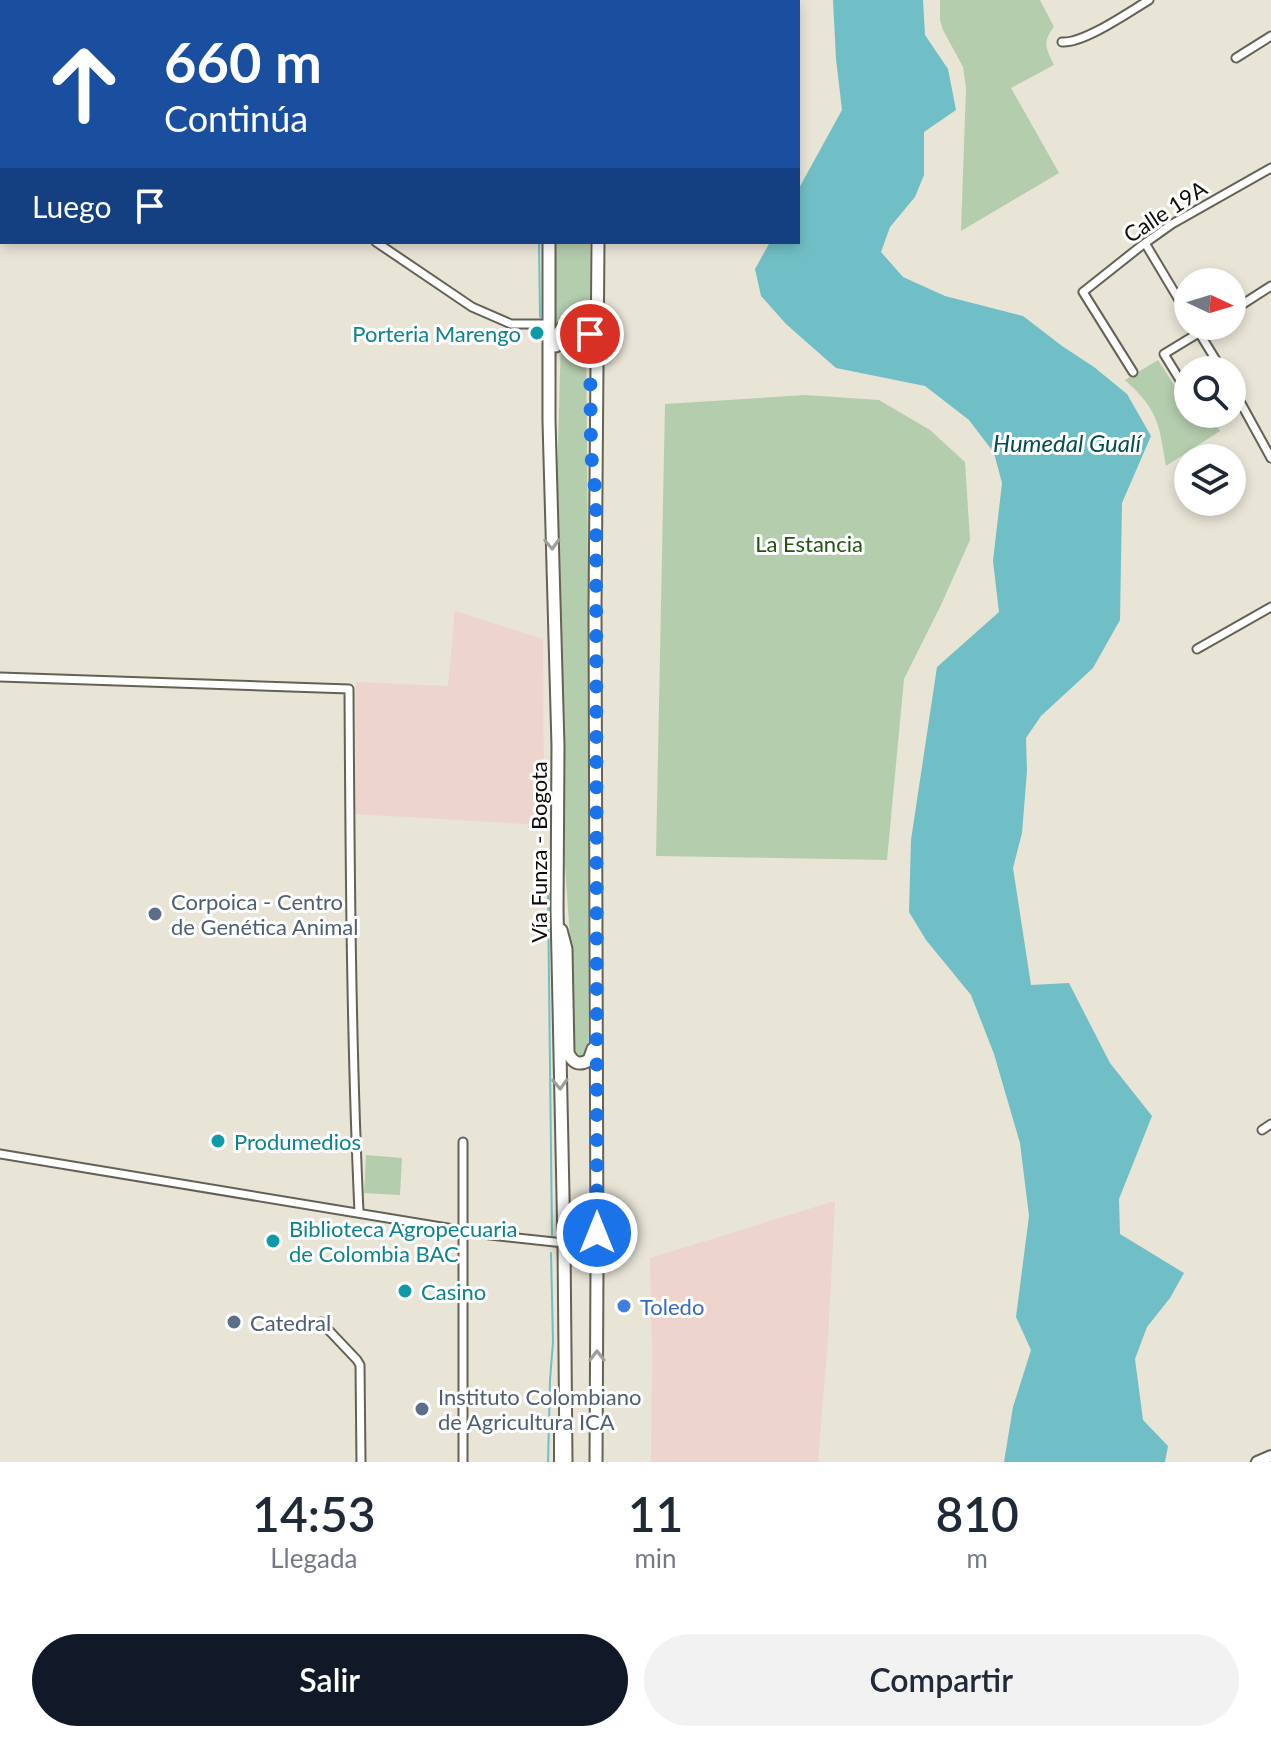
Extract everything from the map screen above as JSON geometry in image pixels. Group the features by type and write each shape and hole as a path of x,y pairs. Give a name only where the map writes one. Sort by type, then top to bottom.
{"main road":[{"name":"Vía Funza - Bogota","path":"549,244 564,1243 563,1462"},
{"path":"596,1462 598,244"},
{"path":"551,501 556,340 563,326 576,322 590,334 591,453 596,497"},
{"path":"557,910 566,949 568,1053 575,1063 583,1064 593,1054 593,951 596,927"}],"street":[{"path":"1062,42 1072,43 1149,0"},
{"path":"1236,58 1271,36"},
{"name":"Calle 19A","path":"1133,372 1083,292 1145,243 1200,207 1271,168"},
{"path":"1145,243 1174,292"},
{"path":"379,244 472,307 511,324 550,324"},
{"path":"1246,302 1271,286"},
{"path":"1174,370 1164,354 1183,340"},
{"path":"1246,412 1271,458"},
{"path":"1197,649 1271,607"},
{"path":"0,677 349,689 354,1111 359,1212"},
{"path":"1262,1130 1271,1124"},
{"path":"463,1142 463,1462"},
{"path":"0,1154 463,1230 564,1243"},
{"path":"321,1322 360,1365 361,1462"},
{"path":"1257,1462 1271,1456"}],"shaded area":[{"path":"455,611 543,639 544,825 355,814 356,682 448,686"},
{"path":"835,1201 818,1462 651,1462 650,1258"}],"green space":[{"path":"940,0 1040,0 1054,27 1046,45 1054,65 1011,88 1059,173 961,231 966,88 963,67 940,20"},
{"path":"556,244 590,244 590,322 576,315 564,320 556,329"},
{"path":"572,327 581,329 586,336 591,916 588,1048 587,1053 578,1058 572,1054 558,623 557,484 561,337"},
{"path":"1158,360 1174,385 1174,428 1218,428 1220,431 1200,444 1174,444 1174,461 1166,466 1151,409 1125,380"},
{"name":"La Estancia","path":"805,395 879,400 930,430 965,462 970,540 904,679 887,860 656,856 665,404"},
{"path":"366,1155 402,1158 400,1195 364,1193"}],"water":[{"name":"Humedal Gualí","path":"833,0 923,0 925,35 948,69 956,110 924,132 924,175 915,197 890,227 881,252 903,277 945,296 1023,316 1127,394 1151,436 1122,503 1120,620 1093,668 1041,716 1026,738 1022,833 1013,868 1031,985 1069,983 1110,1063 1152,1116 1119,1199 1120,1234 1184,1273 1170,1298 1147,1327 1135,1359 1143,1420 1168,1446 1165,1462 1004,1462 1013,1407 1031,1350 1016,1317 1029,1216 1020,1143 994,1054 971,995 926,940 909,912 911,840 937,667 999,612 993,561 1002,483 994,453 969,420 925,386 836,368 786,324 761,296 755,269 769,244 800,244 800,186 842,110"}],"waterway":[{"path":"539,244 540,317"},
{"path":"548,896 552,1235"},
{"path":"548,1462 553,1342 551,1253"}],"place":[{"name":"Porteria Marengo","path":"537,333"},
{"name":"Corpoica - Centro de Genética Animal","path":"155,914"},
{"name":"Produmedios","path":"218,1141"},
{"name":"Biblioteca Agropecuaria de Colombia BAC","path":"273,1241"},
{"name":"Casino","path":"405,1291"},
{"name":"Toledo","path":"624,1306"},
{"name":"Catedral","path":"234,1322"},
{"name":"Instituto Colombiano de Agricultura ICA","path":"422,1409"}],"route":[{"path":"590,334 591,453 596,497 597,1233"}]}
